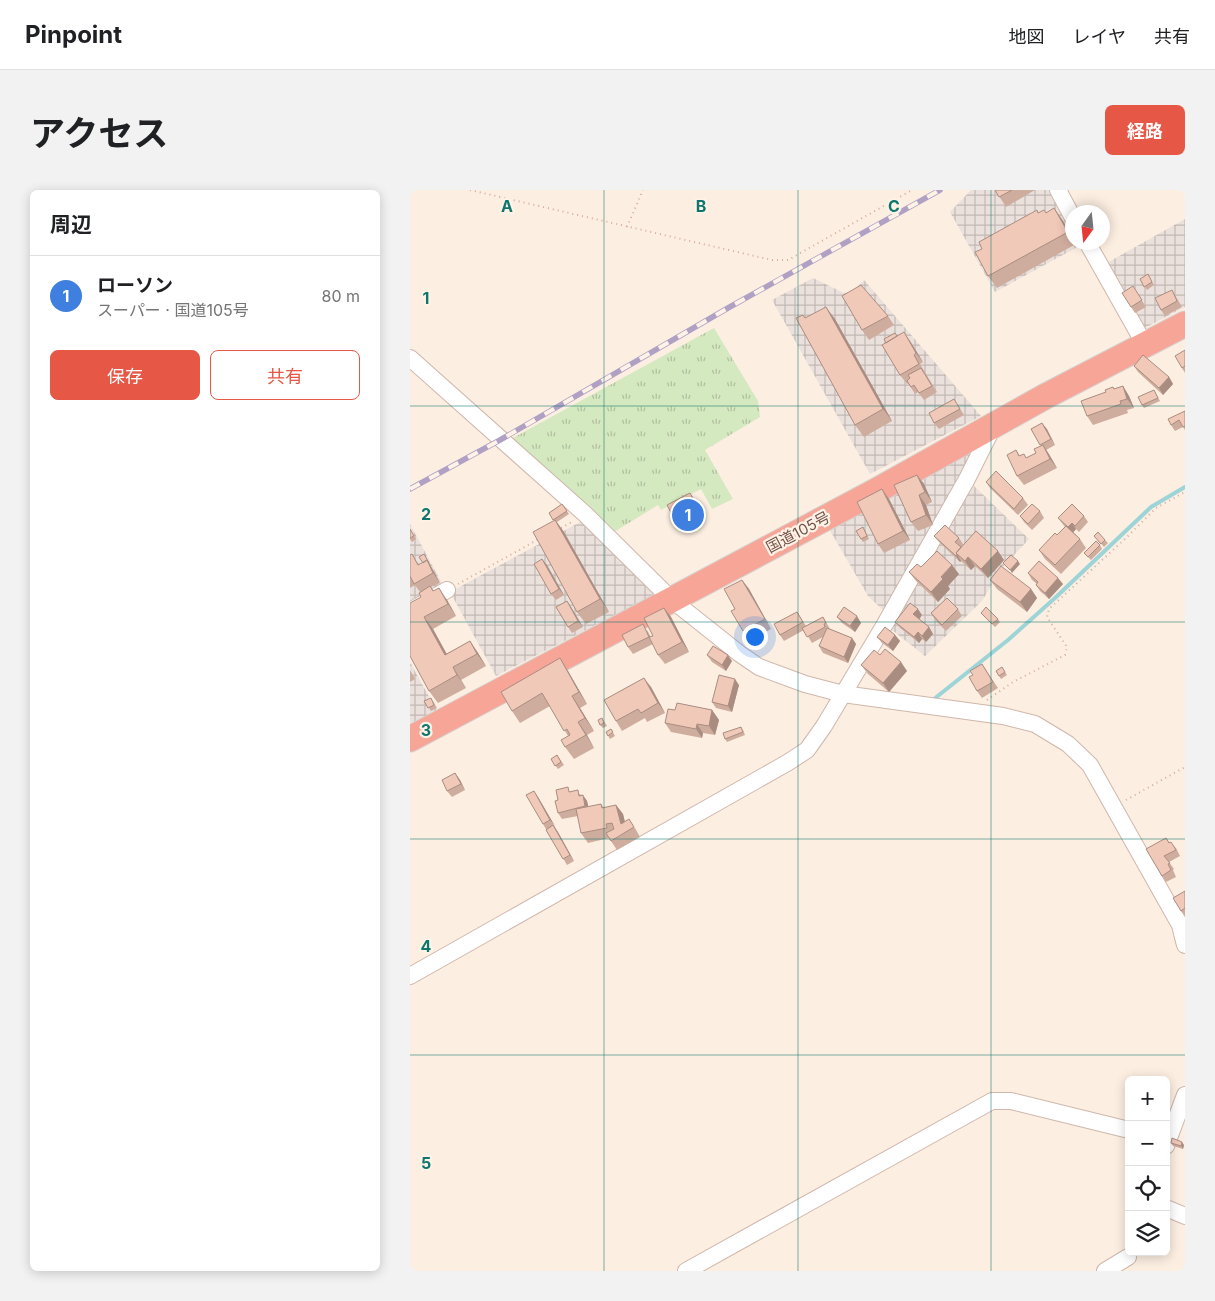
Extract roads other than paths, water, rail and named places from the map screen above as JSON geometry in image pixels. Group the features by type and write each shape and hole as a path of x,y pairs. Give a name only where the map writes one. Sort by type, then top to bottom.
{"highway":[{"name":"国道105号","path":"410,739 672,600 1046,396 1185,324"}],"street":[{"path":"1058,190 1066,205"},
{"path":"1092,250 1145,345"},
{"path":"410,358 585,514 672,600 759,667 805,684 843,694 1003,716 1035,724 1068,744 1090,765 1180,925 1185,945"},
{"path":"410,976 807,750 843,694 967,479 994,425"},
{"path":"410,611 446,590"},
{"path":"1172,1139 1185,1095"},
{"path":"686,1271 992,1101 1011,1101 1125,1129"},
{"path":"1170,1210 1185,1216"},
{"path":"1105,1271 1129,1259"}],"waterway":[{"path":"934,699 1008,640 1151,507 1185,487"}],"railway":[{"path":"410,489 500,440 728,308 940,190"}],"place":[{"name":"ローソン","path":"688,515"}]}
